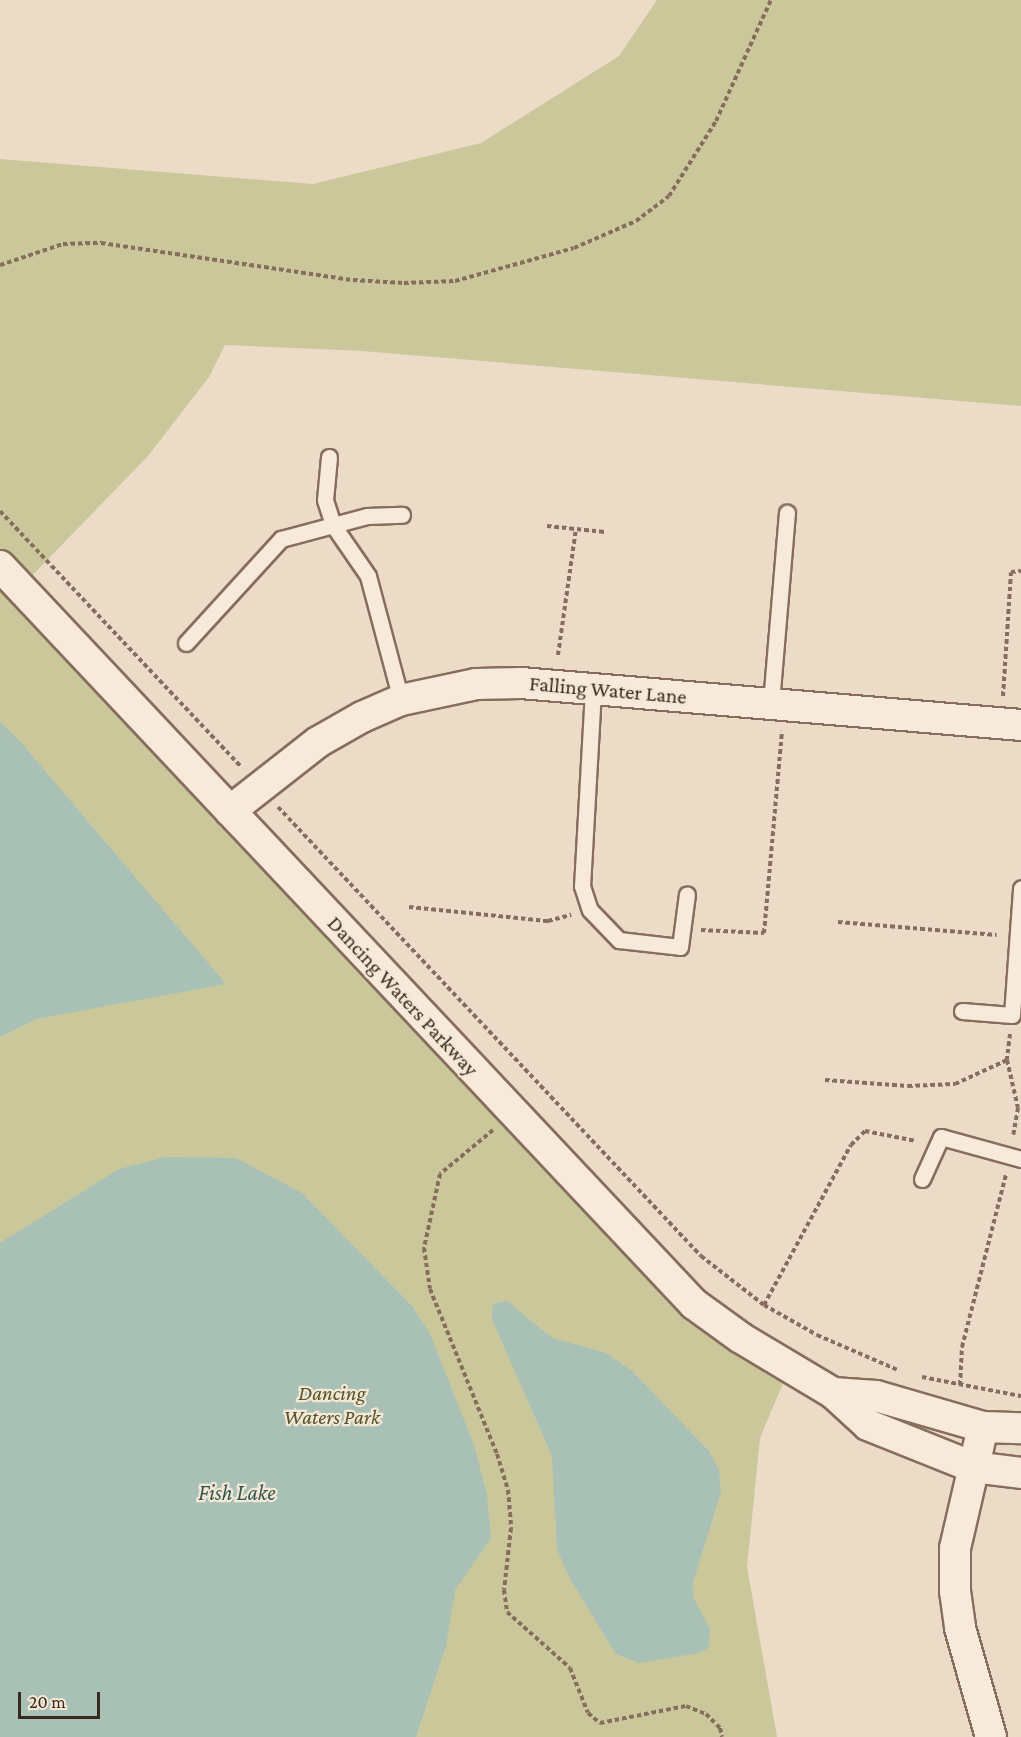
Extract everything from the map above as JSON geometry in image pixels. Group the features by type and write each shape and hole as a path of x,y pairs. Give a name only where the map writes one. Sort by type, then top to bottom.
{"street":[{"name":"Dancing Waters Parkway","path":"0,566 694,1304 751,1344 833,1393 868,1425 973,1467 1021,1473"},
{"name":"Falling Water Lane","path":"230,811 318,742 401,700 476,684 521,683 778,703 1012,725"},
{"name":"Dancing Waters Parkway","path":"833,1393 876,1396 983,1427 1021,1428"},
{"path":"983,1427 955,1548 955,1591 960,1628 991,1737"}],"lane":[{"path":"329,457 326,500 333,525 368,576 401,700"},
{"path":"778,703 787,513"},
{"path":"186,643 281,539 367,516 402,515"},
{"path":"593,690 582,886 590,910 619,940 680,947 687,894"},
{"path":"962,1011 1012,1015 1021,888"},
{"path":"922,1179 941,1137 1016,1158"}],"path":[{"path":"0,265 63,244 101,243 353,280 404,283 455,281 574,248 636,221 669,196 716,121 771,0"},
{"path":"0,511 701,1256 764,1305 862,1357 911,1374 1021,1396"},
{"path":"547,526 606,532"},
{"path":"558,655 576,529"},
{"path":"1012,725 1011,572 1021,571"},
{"path":"682,929 764,933 778,703"},
{"path":"409,907 548,921 590,910"},
{"path":"838,922 1018,937"},
{"path":"960,1385 962,1347 1016,1158 1018,1108 1007,1060 1012,1015"},
{"path":"825,1080 908,1086 955,1084 1007,1060"},
{"path":"539,1085 512,1112 440,1174 424,1248 430,1290 497,1454 508,1490 511,1528 504,1590 507,1612 570,1668 588,1713 600,1723 686,1706 706,1714 720,1728 722,1737"},
{"path":"764,1305 850,1144 865,1131 938,1146"}],"green space":[{"name":"Dancing Waters Park","path":"657,0 1021,0 1021,406 362,351 225,345 209,377 148,456 20,588 643,1253 789,1369 760,1438 747,1567 777,1737 0,1737 0,159 313,184 481,143 619,56"}],"water":[{"path":"0,722 17,738 226,984 36,1019 0,1037"},
{"name":"Fish Lake","path":"166,1157 236,1158 302,1193 412,1306 430,1334 474,1445 487,1495 491,1538 455,1590 446,1646 416,1737 0,1737 0,1243 119,1169"},
{"path":"507,1301 552,1338 606,1353 632,1371 709,1451 719,1470 721,1492 693,1582 693,1597 710,1629 709,1647 699,1653 639,1663 616,1654 569,1577 557,1549 552,1456 492,1319 493,1304"}]}
